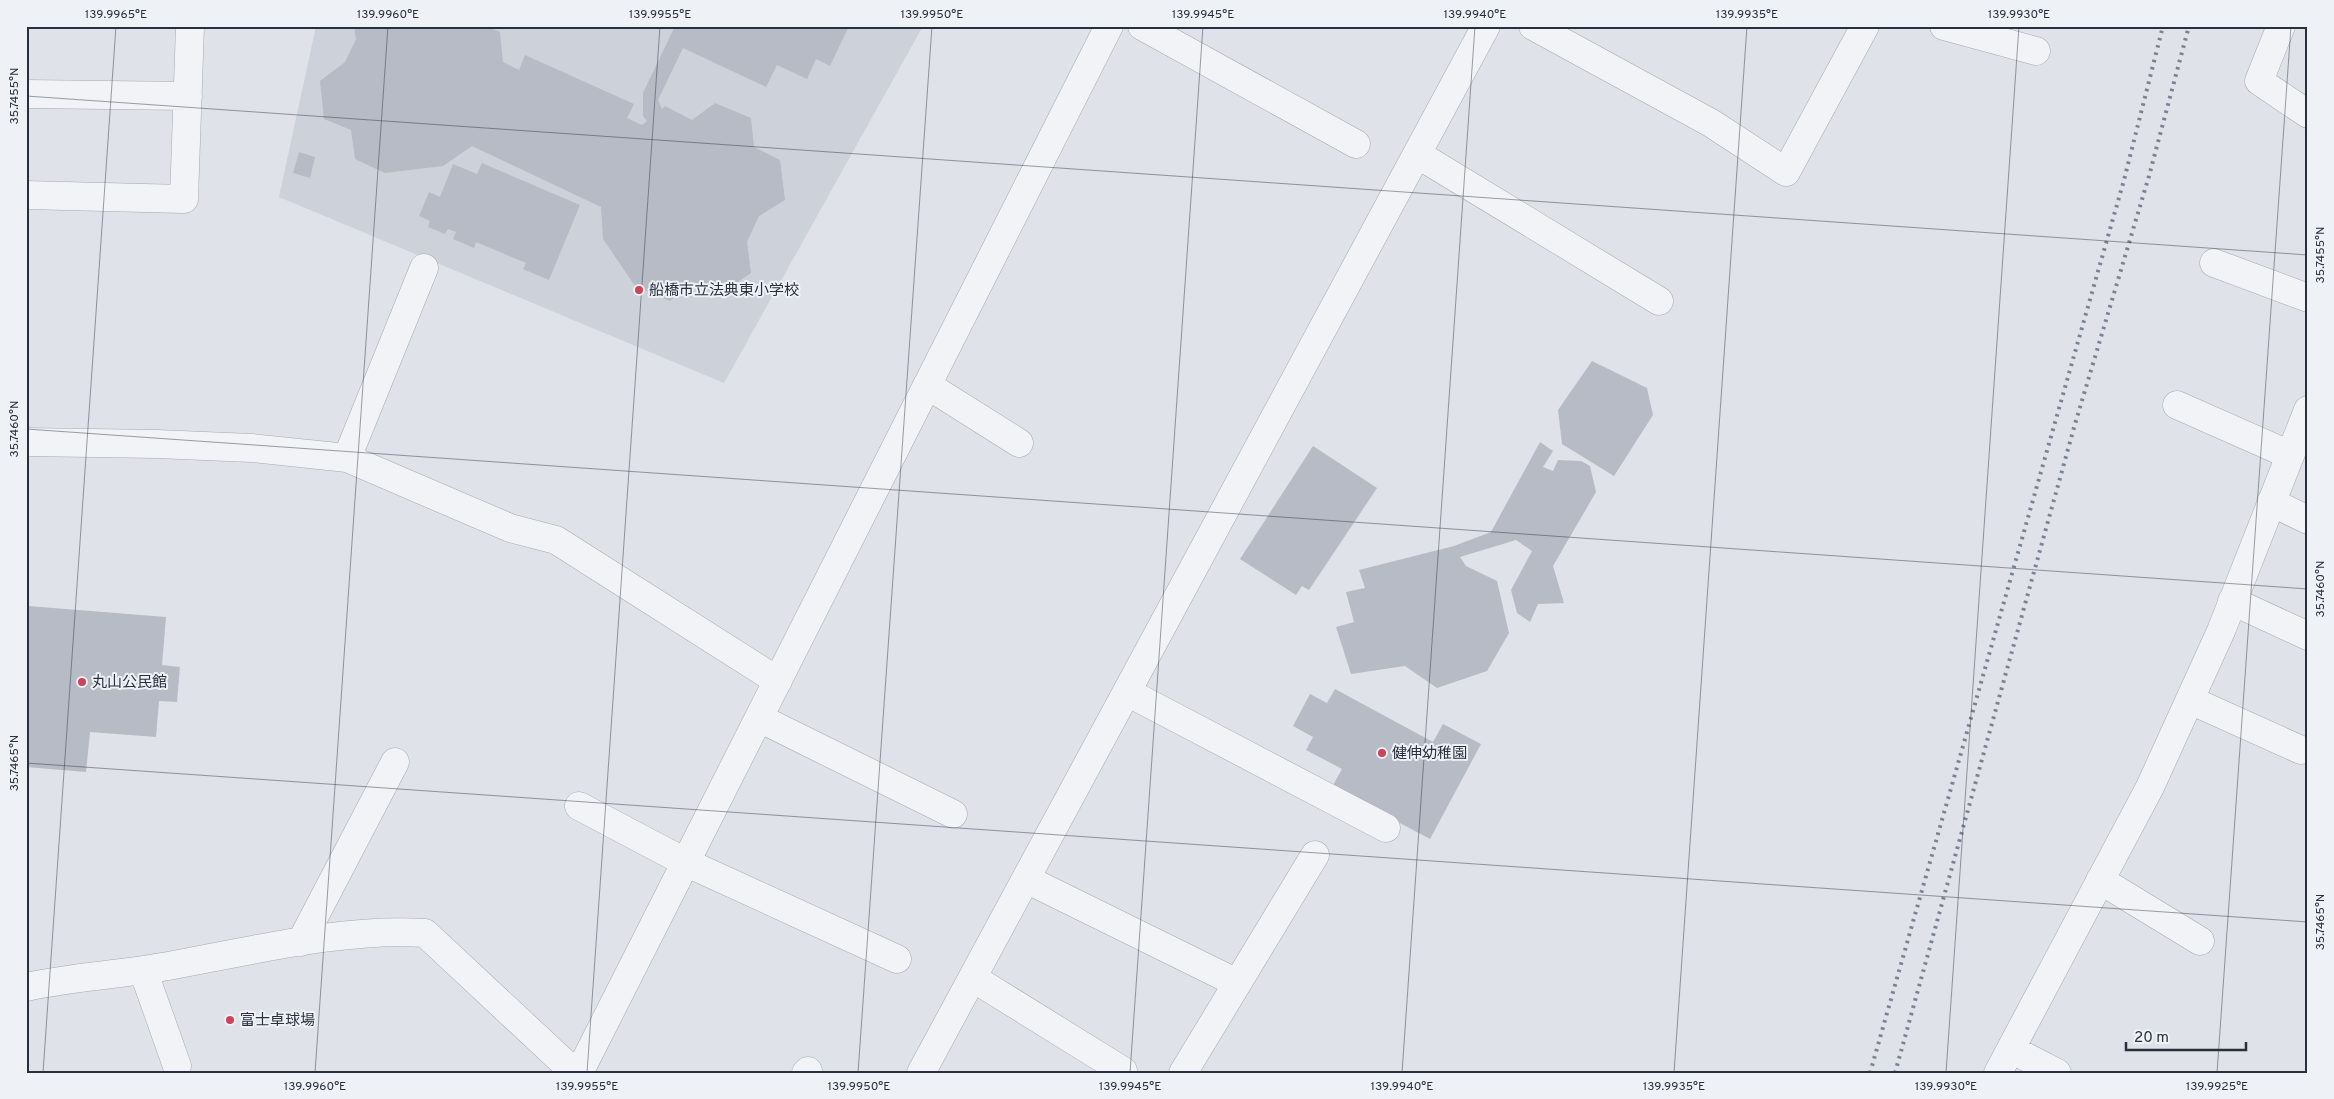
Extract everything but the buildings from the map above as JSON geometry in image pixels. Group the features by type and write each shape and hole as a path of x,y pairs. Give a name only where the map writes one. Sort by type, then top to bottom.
{"street":[{"path":"26,196 184,200 190,26"},
{"path":"26,987 143,970 301,942 394,931 425,933 577,1073 778,681 1109,26"},
{"path":"1142,26 1356,144"},
{"path":"921,1073 1486,26"},
{"path":"1533,26 1711,123 1786,172 1865,26"},
{"path":"1944,26 2006,34 2036,51"},
{"path":"2281,26 2259,81 2308,114"},
{"path":"26,94 188,96"},
{"path":"1417,154 1659,301"},
{"path":"2214,263 2308,298"},
{"path":"347,458 424,268"},
{"path":"927,386 1019,443"},
{"path":"2177,405 2290,455"},
{"path":"1998,1073 2150,787 2190,700 2232,601 2308,411"},
{"path":"26,442 252,448 347,458 510,528 556,540 778,681"},
{"path":"2271,502 2308,520"},
{"path":"2232,601 2308,636"},
{"path":"1127,692 1386,828"},
{"path":"2190,700 2301,750"},
{"path":"759,718 953,814"},
{"path":"301,942 395,762"},
{"path":"579,806 685,862 897,959"},
{"path":"1183,1073 1315,855"},
{"path":"1026,878 1237,983"},
{"path":"2100,880 2200,941"},
{"path":"143,970 177,1066"},
{"path":"973,978 1123,1071"},
{"path":"2011,1049 2057,1073"}],"shaded area":[{"name":"船橋市立法典東小学校","path":"316,26 923,26 724,383 279,197"}],"railway":[{"path":"1870,1073 2124,180 2163,26"},
{"path":"1895,1073 2075,424 2149,176 2189,26"}],"place":[{"name":"船橋市立法典東小学校","path":"639,290"},
{"name":"丸山公民館","path":"82,682"},
{"name":"健伸幼稚園","path":"1382,753"},
{"name":"富士卓球場","path":"230,1020"}]}
